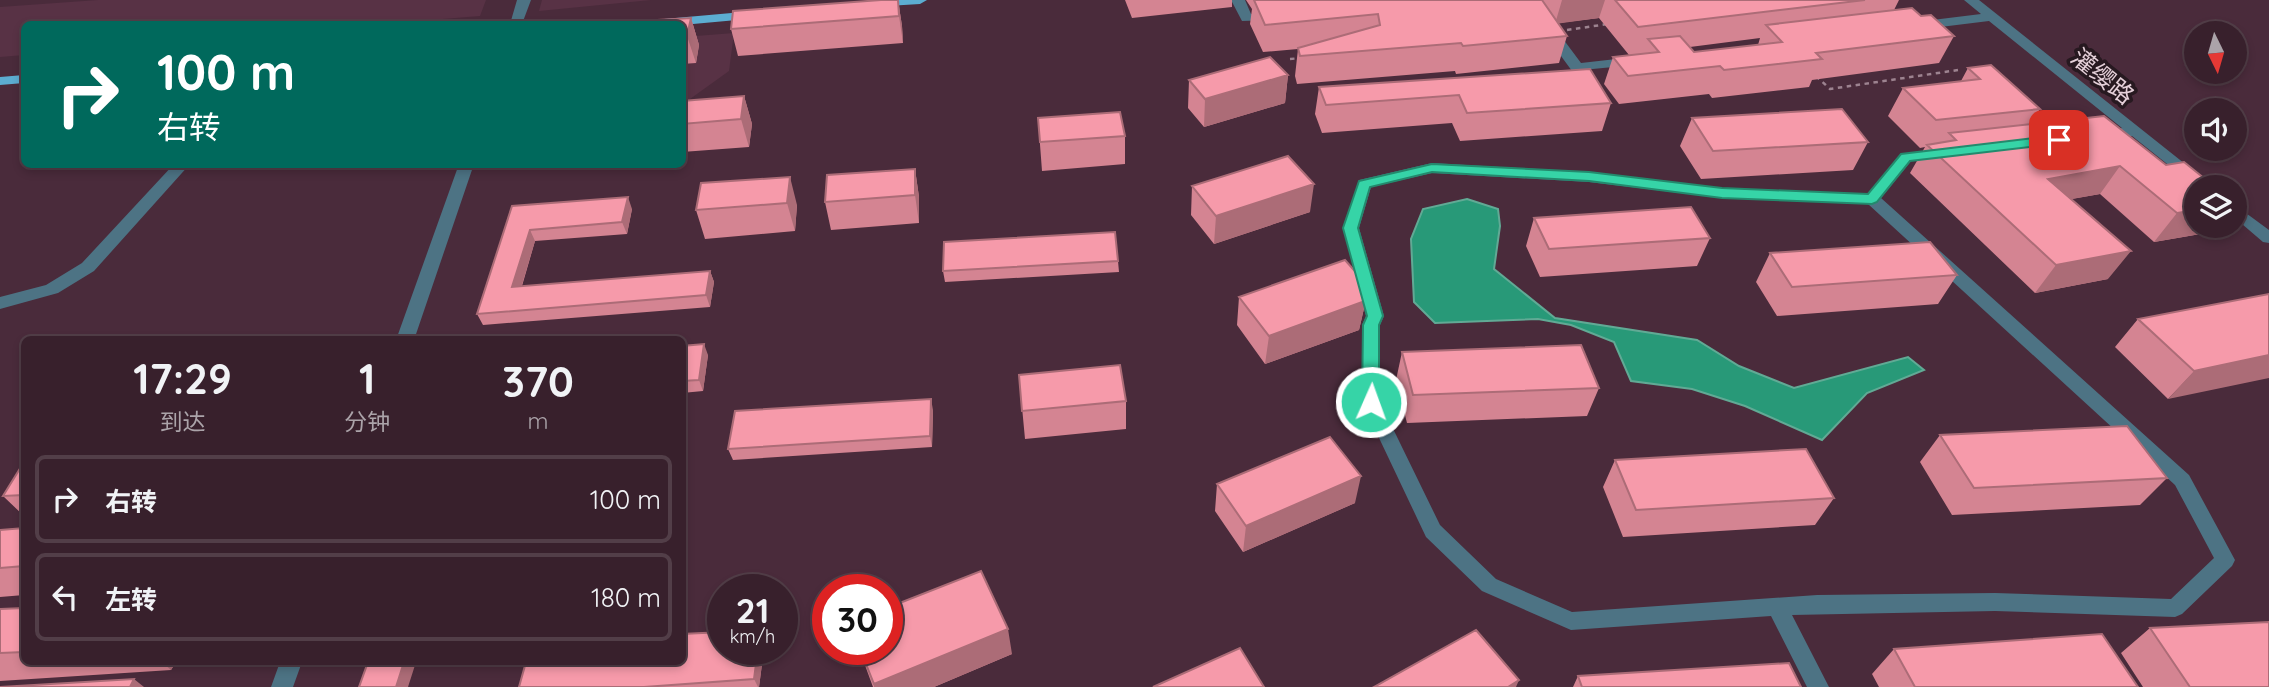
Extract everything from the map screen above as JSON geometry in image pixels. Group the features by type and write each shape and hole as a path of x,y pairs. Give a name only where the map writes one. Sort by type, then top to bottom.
{"main road":[{"path":"866,5 920,0"},
{"path":"686,21 773,13"},
{"path":"0,82 21,79"}],"street":[{"path":"517,21 524,0"},
{"path":"1238,0 1247,18 1287,14"},
{"path":"1527,0 1577,68 1644,60"},
{"name":"灌缨路","path":"1972,0 2191,175"},
{"path":"1904,27 1992,16"},
{"path":"2081,137 2135,131"},
{"path":"1872,199 1906,157 1960,151"},
{"path":"0,303 52,289 88,267 179,168"},
{"path":"406,336 466,168"},
{"path":"1432,168 1589,177 1722,193 1872,199 2182,480 2225,560 2175,608 1995,602 1777,607 1571,621 1489,584 1433,531 1371,402 1371,325 1375,316 1351,228 1364,184 1432,168"},
{"path":"2247,220 2269,238"},
{"path":"1777,607 1818,687"},
{"path":"282,687 290,665"}],"path":[{"path":"1550,32 1614,24"},
{"path":"1290,59 1304,58"},
{"path":"1810,70 1830,89 1958,70"}],"shaded area":[{"path":"98,0 486,0 480,16 418,21 21,21 21,55 0,57 0,7"},
{"path":"542,0 651,0 539,11"},
{"path":"734,33 729,71 686,102 686,37"},
{"path":"1467,199 1498,209 1500,226 1494,269 1555,318 1697,340 1739,366 1794,388 1908,357 1924,370 1867,393 1822,440 1745,406 1692,389 1631,381 1614,342 1571,325 1538,319 1435,323 1414,302 1411,239 1423,209"}],"building":[{"path":"898,0 899,16 731,29 733,11"},
{"path":"1254,0 1542,0 1567,36 1463,46 1461,43 1300,56 1298,48 1380,25 1378,14 1265,25"},
{"path":"1615,0 1865,0 1638,27"},
{"path":"1912,8 1921,16 1931,15 1954,36 1816,53 1822,59 1724,70 1720,66 1628,76 1613,57 1659,52 1648,39 1680,36 1694,52 1782,42 1766,25"},
{"path":"691,18 687,36 686,21 640,21"},
{"path":"1270,57 1288,75 1205,99 1189,80"},
{"path":"1991,65 2040,109 1936,120 1903,88 1980,79 1968,68"},
{"path":"1590,69 1611,103 1467,113 1459,95 1326,105 1319,87"},
{"path":"744,96 741,119 686,124 686,101"},
{"path":"1842,109 1868,142 1713,151 1692,118"},
{"path":"1120,112 1125,136 1040,142 1038,118"},
{"path":"2104,116 2166,165 2184,162 2200,175 2184,175 2184,212 2177,213 2120,166 2048,179 2131,251 2056,265 1927,145 1956,140 1949,133"},
{"path":"1288,156 1314,184 1216,216 1192,186"},
{"path":"915,169 915,195 825,202 827,175"},
{"path":"790,177 787,203 696,210 701,183"},
{"path":"628,197 622,222 530,230 512,287 710,271 706,295 477,314 512,206"},
{"path":"1691,207 1710,238 1549,249 1534,218"},
{"path":"1115,232 1118,261 943,271 944,242"},
{"path":"1930,242 1957,275 1792,287 1770,253"},
{"path":"1345,260 1369,287 1365,301 1269,336 1239,297"},
{"path":"2269,294 2269,355 2194,371 2138,319"},
{"path":"704,344 699,380 686,381 686,346"},
{"path":"1581,345 1599,388 1413,395 1402,352"},
{"path":"1120,365 1126,401 1022,411 1019,375"},
{"path":"931,399 930,436 728,449 735,411"},
{"path":"2127,426 2167,478 1974,488 1940,435"},
{"path":"1330,437 1361,476 1246,526 1217,484"},
{"path":"1806,449 1834,498 1636,510 1615,460"},
{"path":"21,467 21,495 3,496"},
{"path":"21,528 21,566 0,568 0,530"},
{"path":"981,571 1008,629 874,684 866,665 903,665 903,602"},
{"path":"21,608 21,652 0,653 0,609"},
{"path":"2269,622 2269,687 2190,687 2150,628"},
{"path":"1476,630 1519,680 1508,687 1374,687"},
{"path":"707,633 707,665 756,665 754,679 644,687 519,687 525,665 686,665 686,634"},
{"path":"2102,634 2138,687 1915,687 1894,649"},
{"path":"1240,648 1264,687 1153,687"},
{"path":"1789,663 1801,687 1582,687 1578,676"},
{"path":"367,665 403,665 396,687 359,687"},
{"path":"134,679 130,687 0,687"}],"route":[{"path":"1371,402 1371,325 1375,316 1351,228 1364,184 1432,168 1589,177 1722,193 1872,199 1906,157 2059,140"}]}
